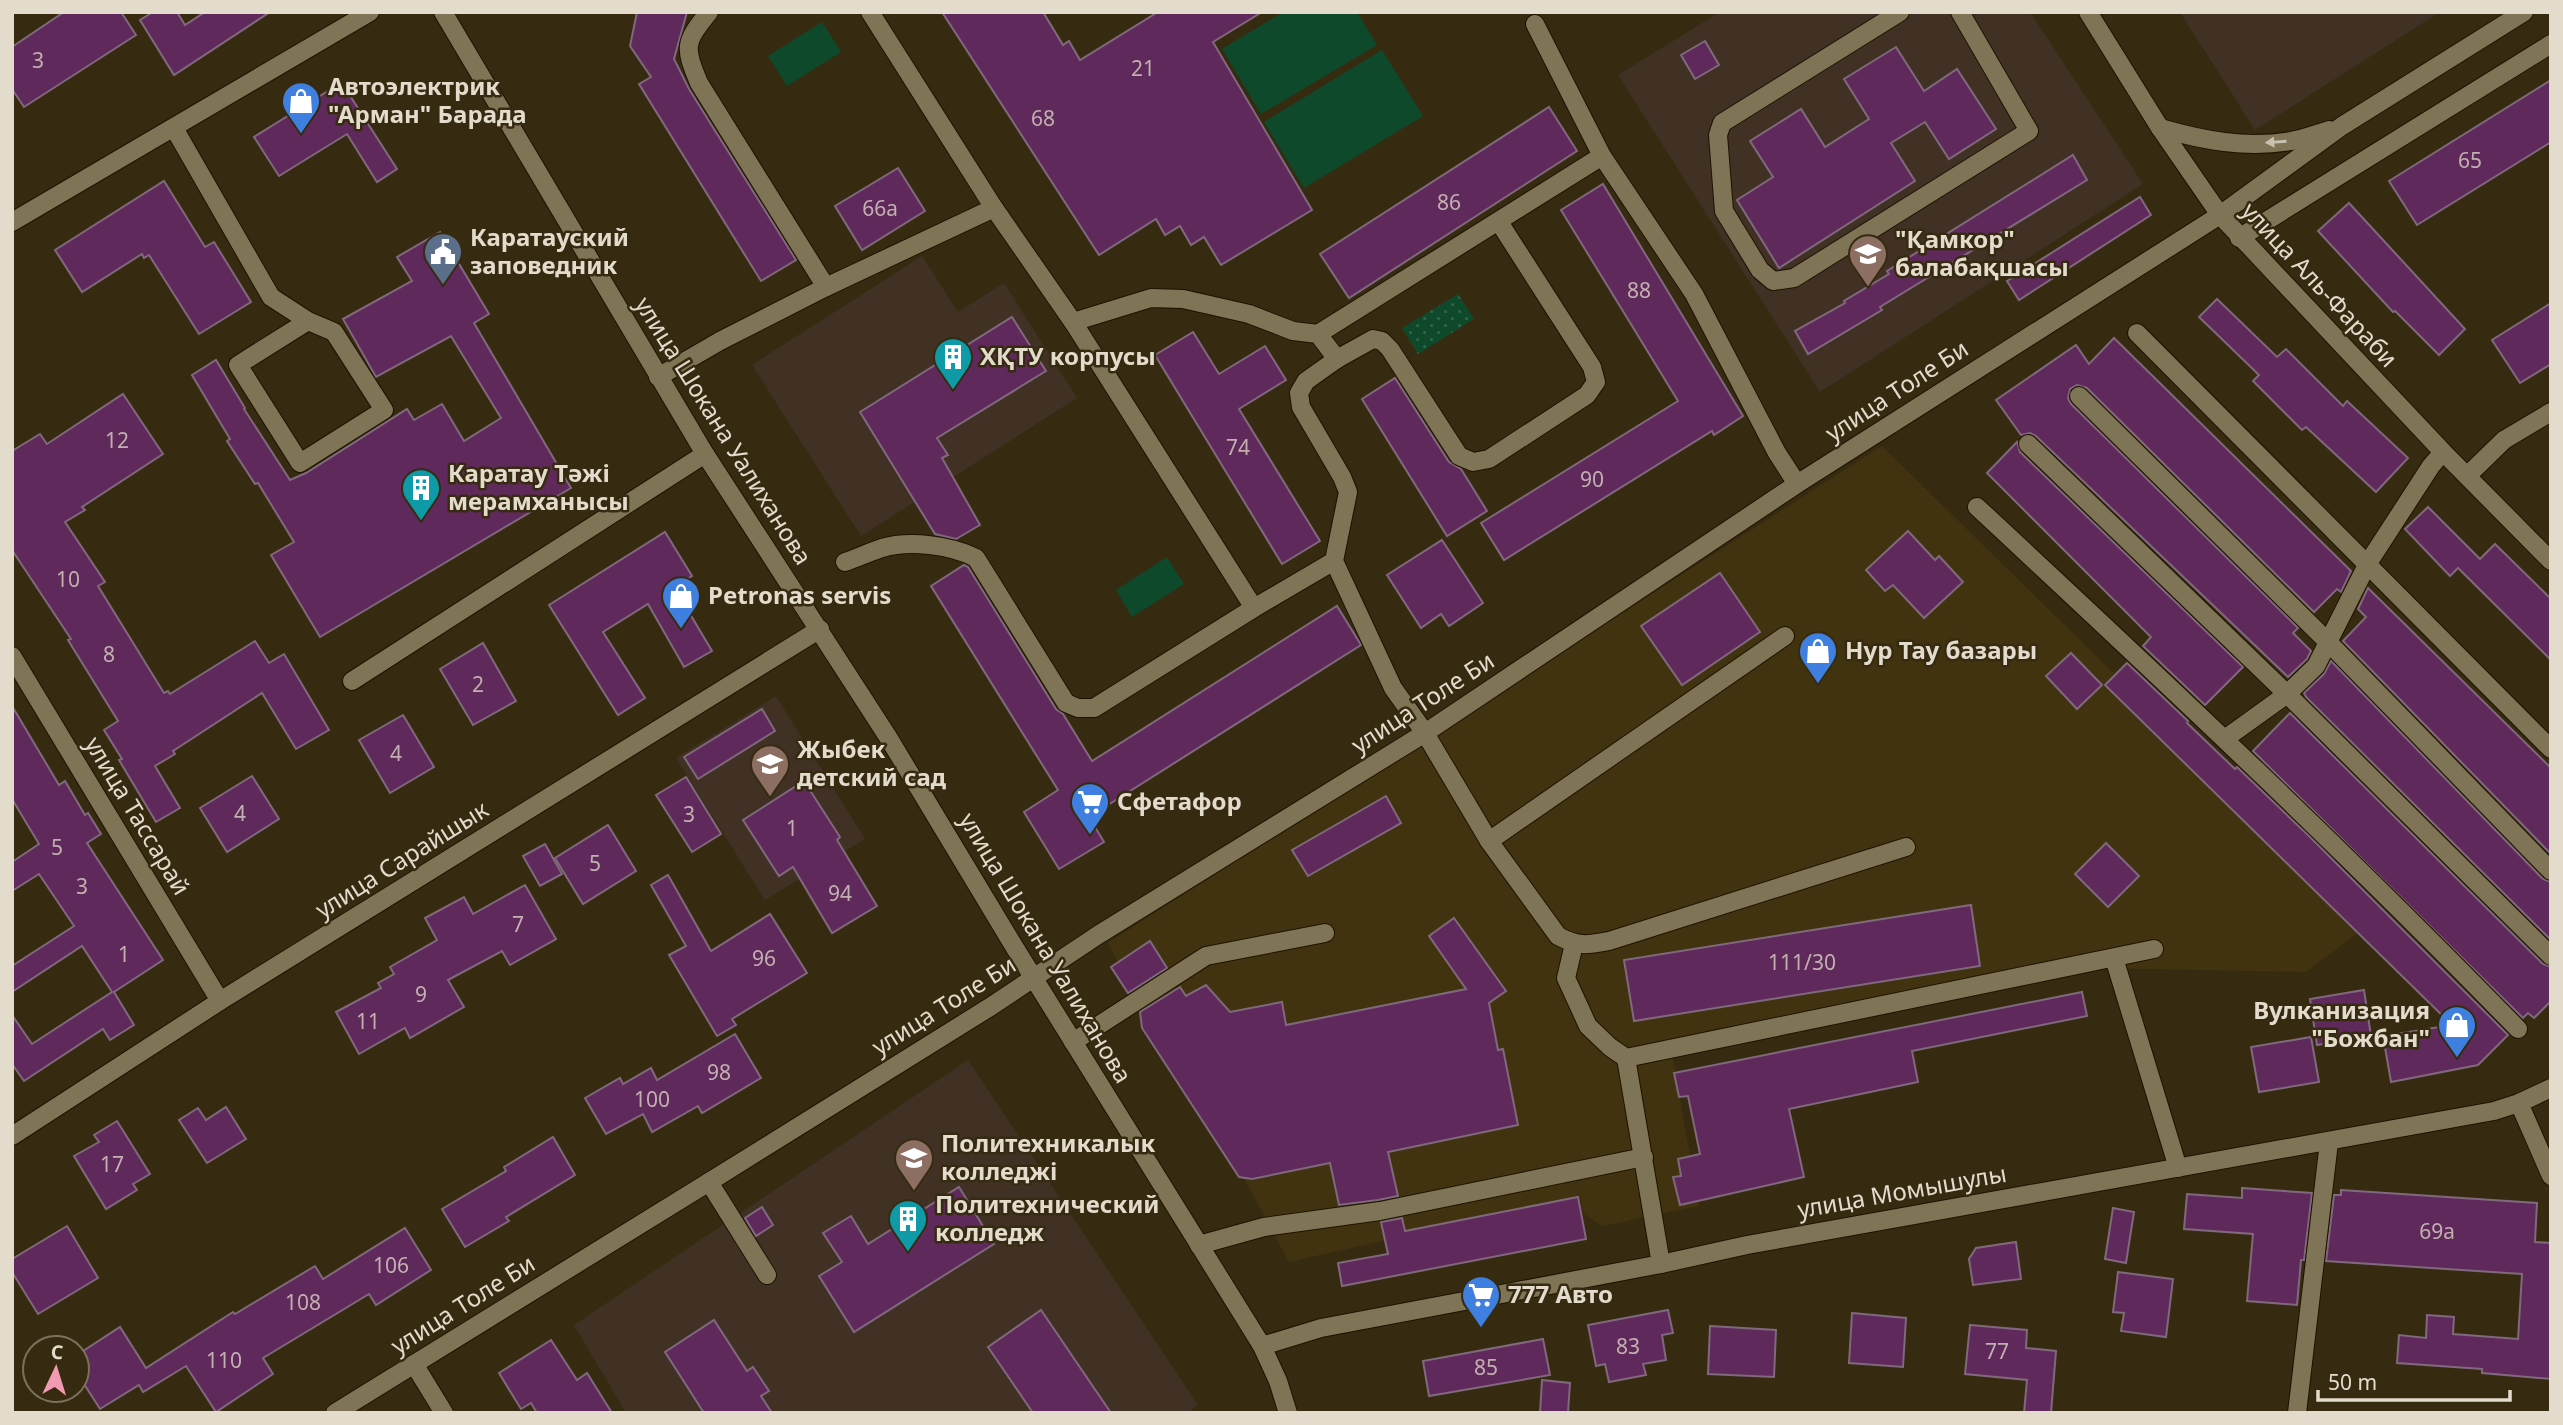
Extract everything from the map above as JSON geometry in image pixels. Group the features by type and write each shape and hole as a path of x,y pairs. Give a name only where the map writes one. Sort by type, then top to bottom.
{"street":[{"path":"12,222 370,12"},
{"name":"улица Шокана Уалиханова","path":"443,12 705,454 820,629 1262,1346 1278,1381 1288,1413"},
{"path":"709,12 692,33 687,53 699,83 826,287"},
{"path":"870,12 994,208 1073,322 1254,608"},
{"path":"1900,12 1722,123 1718,135 1724,211 1759,270 1773,281 1794,278 2029,131 1960,12"},
{"name":"улица Аль-Фараби","path":"2088,12 2160,128 2239,238 2551,561"},
{"name":"улица Толе Би","path":"335,1413 1425,733 1797,484 2220,215 2342,126 2524,12"},
{"path":"1535,24 1602,156 1694,294 1777,453 1797,484"},
{"path":"2239,238 2551,44"},
{"path":"2160,128 2205,141 2249,144 2291,141 2342,126"},
{"path":"174,128 271,297 308,321 334,332 384,410 300,463 238,365 308,321"},
{"path":"1073,322 1151,298 1172,298 1249,314 1293,331 1318,334 1602,156"},
{"path":"658,377 720,341 826,287 994,208"},
{"path":"1499,222 1592,367 1596,382 1587,395 1489,459 1473,462 1459,456 1390,349 1382,341 1373,339 1337,359 1307,380 1299,393 1301,407 1348,492 1334,562 1393,688 1425,733 1489,841 1558,936 1584,946 1609,941 1906,847"},
{"path":"2137,333 2551,749"},
{"path":"1318,334 1337,359"},
{"path":"2079,396 2329,643 2551,871"},
{"path":"2467,476 2504,440 2551,412"},
{"path":"2028,444 2287,694 2551,956"},
{"path":"2226,738 2287,694 2316,666 2368,563 2431,466 2443,452"},
{"path":"352,681 705,454"},
{"path":"1977,507 2226,738 2518,1028"},
{"path":"845,562 884,548 908,545 946,548 966,552 976,558 1066,703 1085,709 1094,708 1254,608 1334,562"},
{"name":"улица Сарайшык","path":"12,1136 220,1001 820,629"},
{"path":"1489,841 1784,636"},
{"name":"улица Тассарай","path":"12,656 220,1001"},
{"path":"1073,1042 1206,956 1325,933"},
{"path":"1574,944 1566,978 1588,1026 1626,1058 1661,1264"},
{"path":"1626,1058 2154,948"},
{"path":"2115,958 2178,1168"},
{"path":"2546,1091 2551,1110"},
{"name":"улица Момышулы","path":"1262,1346 1321,1328 1661,1264 1747,1245 2494,1111 2546,1091"},
{"path":"2519,1103 2551,1176"},
{"path":"2297,1413 2329,1142"},
{"path":"1199,1245 1264,1227 1380,1211 1644,1157"},
{"path":"709,1182 767,1275"},
{"path":"414,1364 444,1413"}],"shaded area":[{"name":"\"Қамкор\" балабақшасы","path":"1720,12 2030,12 2143,184 1820,392 1618,75"},
{"path":"2180,12 2440,12 2255,130"},
{"path":"922,256 958,312 1004,283 1077,398 861,536 752,365"},
{"name":"Нур Тау базары","path":"1882,446 2370,924 2306,972 2100,968 1671,1049 1699,1206 1602,1226 1584,1214 1580,1196 1289,1262 1251,1191 1151,1026 1108,943"},
{"name":"Жыбек детский сад","path":"776,696 865,839 765,900 676,758"},
{"name":"Политехникалык колледжі","path":"968,1060 1198,1405 1187,1413 626,1413 574,1325"}],"green space":[{"path":"1283,12 1357,12 1377,45 1261,114 1222,49"},
{"path":"822,22 841,52 787,86 768,56"},
{"path":"1382,50 1423,116 1304,188 1264,122"},
{"path":"1458,294 1474,319 1418,354 1402,328"},
{"path":"1167,557 1184,584 1132,617 1116,590"}],"building":[{"path":"64,12 121,12 136,35 24,107 12,89 12,47"},
{"path":"153,12 177,12 185,25 205,12 270,12 174,75 140,20"},
{"path":"637,12 687,12 674,59 689,89 796,260 761,281 639,84 651,77 630,46"},
{"path":"942,12 1043,12 1063,45 1069,41 1080,60 1158,12 1262,12 1213,42 1312,210 1221,265 1204,237 1191,245 1180,226 1165,235 1156,219 1099,255"},
{"path":"1705,41 1719,65 1695,79 1681,55"},
{"path":"1896,47 1924,91 1957,69 1996,129 1949,159 1925,122 1891,143 1915,181 1779,268 1737,200 1773,177 1750,141 1801,109 1825,147 1869,119 1844,79"},
{"path":"2551,80 2551,142 2417,225 2389,181"},
{"name":"Автоэлектрик \"Арман\" Барада","path":"336,86 345,88 397,169 377,182 347,134 279,176 254,137"},
{"path":"1549,107 1577,151 1349,298 1320,254"},
{"path":"2073,155 2087,180 1808,354 1795,331 1845,303 1844,301 1889,274 1887,271"},
{"path":"898,168 925,211 862,250 835,206"},
{"path":"164,181 205,247 214,242 251,302 199,334 149,255 144,258 142,254 82,292 55,250"},
{"path":"1603,184 1743,416 1714,435 1712,431 1504,560 1481,523 1678,401 1561,210"},
{"path":"2140,197 2151,215 2019,300 2007,281"},
{"path":"2349,203 2465,329 2439,355 2393,312 2318,231"},
{"path":"440,232 489,314 474,323 571,488 320,637 271,555 294,542 258,483 255,484 227,441 230,439 192,375 216,360 290,480 306,473 407,409 414,420 442,404 464,441 501,418 451,336 376,377 343,319 412,281 397,257"},
{"path":"2217,299 2277,357 2286,349 2343,406 2347,401 2408,458 2376,492 2306,427 2302,430 2253,381 2259,375 2199,317"},
{"path":"2551,303 2551,364 2520,383 2492,340"},
{"name":"ХҚТУ корпусы","path":"1012,317 1046,371 937,438 948,455 942,458 980,525 956,539 935,534 860,412"},
{"path":"1193,332 1219,374 1265,346 1286,380 1239,409 1320,541 1282,564 1155,355"},
{"path":"2114,338 2351,571 2341,592 2337,589 2314,612 2087,388 2077,385 2070,389 2068,398 2071,404 2298,628 2293,633 2311,651 2307,659 2288,677 2036,436 2030,433 2021,435 1996,400 2076,345 2089,364"},
{"path":"1395,378 1449,462 1461,469 1487,511 1447,536 1362,399"},
{"path":"123,394 163,454 82,507 85,510 65,522 105,582 98,586 164,693 168,691 170,694 255,641 269,663 284,654 329,730 296,749 262,693 173,751 175,754 155,766 180,808 156,822 104,730 118,721 68,640 71,639 12,550 12,451 40,434 47,444"},
{"path":"2017,442 2020,452 2243,667 2205,705 2143,646 2151,637 1987,473"},
{"path":"2428,507 2480,559 2495,544 2551,599 2551,660 2458,568 2450,576 2405,529"},
{"path":"1908,531 1935,560 1939,556 1963,582 1924,618 1893,585 1885,591 1866,570"},
{"path":"665,532 692,576 674,587 712,651 684,667 648,604 603,632 645,698 618,715 549,605"},
{"path":"1442,540 1483,603 1449,626 1441,614 1421,628 1387,575"},
{"path":"964,565 968,567 1056,709 1063,714 1092,761 1337,606 1361,645 1089,817 1104,842 1059,869 1024,812 1058,790 931,586"},
{"path":"1720,573 1760,632 1682,685 1641,626"},
{"path":"2368,588 2551,768 2551,854 2343,641 2366,617 2358,609"},
{"path":"483,643 516,701 473,725 440,669"},
{"path":"2071,653 2102,685 2077,709 2046,676"},
{"path":"2331,661 2543,879 2551,882 2551,940 2306,697 2304,693 2324,674"},
{"path":"2127,663 2235,769 2237,767 2311,838 2508,1035 2478,1065 2391,1082 2383,1036 2452,1025 2105,685"},
{"path":"12,706 59,785 65,781 85,815 88,813 101,834 87,843 163,960 114,992 134,1025 110,1040 103,1029 24,1081 12,1064 12,1015 32,1044 112,992 82,946 12,992 12,966 74,926 39,874 12,891 12,862 39,844 12,799"},
{"path":"762,709 775,731 698,779 684,757"},
{"path":"2290,713 2543,964 2551,967 2551,1001 2534,1018 2528,1013 2523,1018 2253,751"},
{"path":"403,715 434,767 390,793 359,740"},
{"path":"252,776 279,819 227,852 200,808"},
{"path":"686,777 721,834 692,852 656,795"},
{"path":"804,781 840,837 837,840 877,906 832,933 793,867 779,876 743,820"},
{"path":"1386,796 1401,823 1308,876 1292,850"},
{"path":"608,825 636,871 583,904 555,858"},
{"path":"2106,843 2139,876 2108,907 2075,874"},
{"path":"545,844 562,874 540,886 523,856"},
{"path":"668,875 711,951 770,914 807,973 732,1019 736,1025 717,1036 669,955 686,946 651,885"},
{"path":"525,885 556,939 510,965 502,951 448,980 464,1007 410,1038 405,1028 359,1054 336,1012 381,988 378,983 394,974 390,967 437,940 425,918 464,897 473,914"},
{"path":"1971,905 1980,966 1634,1021 1624,960"},
{"path":"1454,918 1506,991 1489,1003 1498,1050 1503,1049 1518,1125 1388,1152 1398,1196 1378,1200 1339,1205 1330,1163 1252,1179 1239,1177 1142,1028 1140,1012 1180,987 1186,996 1206,985 1230,1012 1282,1002 1286,1025 1466,989 1429,936"},
{"path":"1150,941 1167,968 1128,993 1111,967"},
{"path":"2364,990 2371,1036 2317,1045 2310,999"},
{"path":"2082,992 2087,1016 1912,1051 1918,1082 1789,1109 1804,1177 1680,1205 1673,1177 1681,1176 1678,1159 1700,1154 1688,1096 1679,1097 1674,1073"},
{"path":"735,1034 761,1078 702,1113 698,1106 652,1132 643,1114 606,1134 585,1098 620,1078 623,1084 651,1068 657,1080"},
{"path":"2311,1037 2319,1082 2259,1092 2251,1047"},
{"path":"226,1107 246,1139 207,1163 179,1120 198,1108 206,1120"},
{"path":"117,1121 150,1174 133,1184 137,1190 106,1209 74,1156 99,1142 94,1135"},
{"path":"553,1137 575,1175 506,1217 509,1221 465,1247 442,1209 506,1171 504,1167"},
{"name":"Политехнический колледж","path":"959,1187 994,1244 854,1332 819,1276 842,1262 823,1233 851,1216 868,1244"},
{"path":"2242,1188 2312,1193 2297,1305 2247,1301 2253,1234 2184,1229 2187,1194 2242,1198"},
{"path":"2341,1190 2537,1203 2535,1242 2551,1243 2551,1379 2482,1373 2482,1369 2397,1363 2399,1335 2426,1338 2427,1315 2454,1317 2453,1334 2518,1339 2522,1274 2326,1261 2334,1195 2341,1195"},
{"path":"1578,1197 1586,1239 1342,1286 1338,1263 1388,1254 1381,1222 1402,1218 1405,1231"},
{"path":"762,1207 773,1225 756,1236 745,1218"},
{"path":"2113,1208 2134,1212 2126,1263 2105,1259"},
{"path":"67,1226 98,1278 38,1314 12,1272 12,1259"},
{"path":"405,1228 431,1270 376,1305 369,1294 263,1358 273,1374 216,1412 186,1366 143,1392 139,1385 100,1409 91,1395 91,1346 120,1327 146,1368 233,1312 235,1314 315,1266 323,1279"},
{"path":"2016,1242 2021,1279 1973,1285 1969,1259 1976,1248"},
{"path":"2118,1272 2173,1279 2166,1337 2121,1331 2124,1313 2113,1312"},
{"path":"1041,1310 1111,1413 1033,1413 988,1347"},
{"path":"1668,1310 1673,1333 1662,1335 1666,1360 1643,1364 1646,1375 1609,1382 1605,1364 1596,1366 1588,1325"},
{"path":"1852,1313 1906,1318 1903,1367 1849,1363"},
{"path":"714,1320 747,1371 753,1367 769,1391 761,1396 772,1413 704,1413 665,1352"},
{"path":"1970,1325 2027,1330 2026,1348 2056,1351 2051,1413 2024,1413 2027,1380 1965,1374"},
{"path":"1710,1326 1776,1330 1774,1377 1708,1374"},
{"path":"1543,1339 1550,1375 1429,1396 1423,1361"},
{"path":"551,1340 577,1380 587,1373 612,1413 537,1413 531,1403 521,1409 499,1373"},
{"path":"1542,1380 1570,1383 1568,1413 1540,1413"}],"place":[{"name":"Автоэлектрик \"Арман\" Барада","path":"301,135"},
{"name":"Каратауский заповедник","path":"443,286"},
{"name":"\"Қамкор\" балабақшасы","path":"1868,288"},
{"name":"ХҚТУ корпусы","path":"953,391"},
{"name":"Каратау Тәжі мерамханысы","path":"421,522"},
{"name":"Petronas servis","path":"681,630"},
{"name":"Нур Тау базары","path":"1818,685"},
{"name":"Жыбек детский сад","path":"770,798"},
{"name":"Сфетафор","path":"1090,836"},
{"name":"Вулканизация \"Божбан\"","path":"2457,1059"},
{"name":"Политехникалык колледжі","path":"914,1192"},
{"name":"Политехнический колледж","path":"908,1253"},
{"name":"777 Авто","path":"1481,1329"}]}
